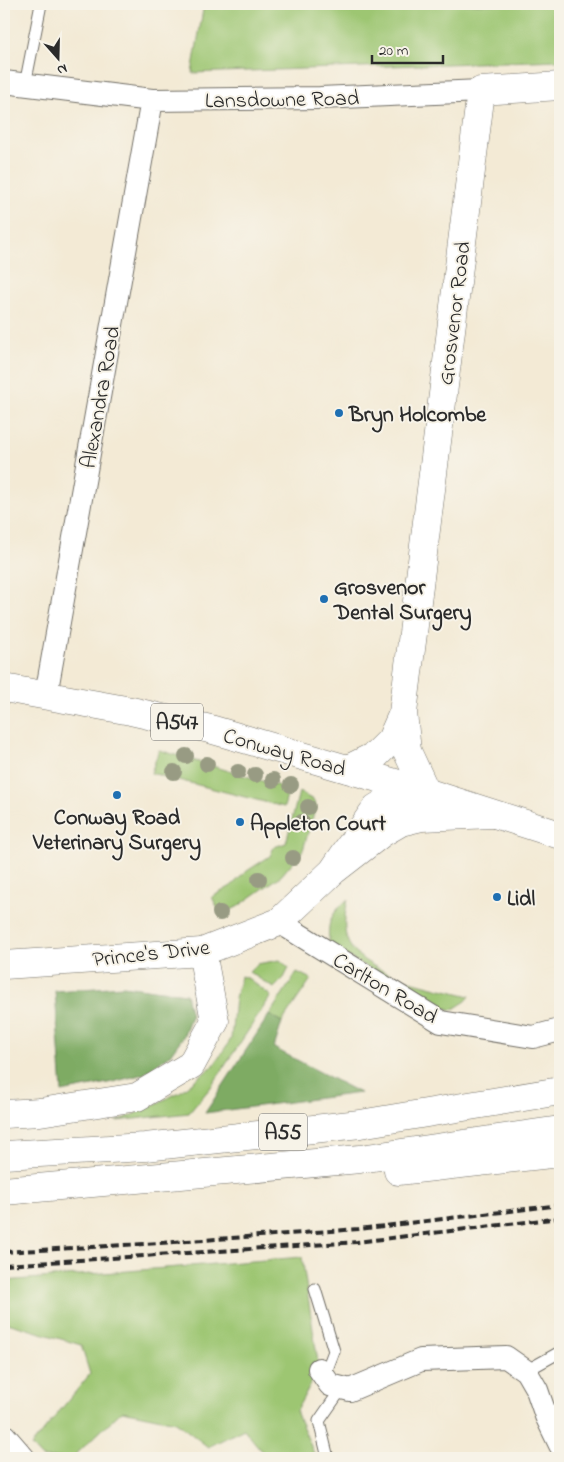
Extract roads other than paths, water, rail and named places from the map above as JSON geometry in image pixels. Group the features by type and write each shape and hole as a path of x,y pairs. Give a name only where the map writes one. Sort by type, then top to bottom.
{"main road":[{"name":"Lansdowne Road","path":"481,91 560,86"},
{"name":"Grosvenor Road","path":"426,792 407,751 403,713 481,91"},
{"name":"Conway Road","path":"4,688 131,710 210,730 426,792 560,835"},
{"name":"Grosvenor Road","path":"348,769 376,755 391,740 403,713"},
{"name":"Prince's Drive","path":"333,871 376,808 397,795 426,792"},
{"name":"Prince's Drive","path":"4,965 202,952 279,922 333,871 382,833 401,822 422,818 495,814"},
{"path":"4,1114 40,1112 137,1097 192,1065 215,1021 202,952"},
{"name":"A55","path":"4,1155 145,1147 360,1124 560,1091"},
{"name":"A55","path":"7,1191 360,1159 560,1130"},
{"path":"7,1191 370,1174 560,1153"}],"street":[{"name":"Lansdowne Road","path":"15,84 152,100 320,98 481,91"},
{"name":"Alexandra Road","path":"46,695 152,100"},
{"name":"Carlton Road","path":"279,922 441,1022 533,1037 560,1030"},
{"path":"328,1378 350,1390 421,1360 506,1357 526,1371 537,1390 546,1416 560,1444"},
{"path":"4,1435 24,1458"}],"lane":[{"path":"15,84 41,4"},
{"path":"315,1289 334,1352 319,1421 328,1458"},
{"path":"526,1371 560,1352"}],"railway":[{"path":"4,1252 359,1229 560,1205"},
{"path":"4,1265 357,1242 560,1218"}],"place":[{"name":"Bryn Holcombe","path":"339,413"},
{"name":"Grosvenor Dental Surgery","path":"324,599"},
{"name":"Conway Road Veterinary Surgery","path":"117,795"},
{"name":"Appleton Court","path":"240,822"},
{"name":"Lidl","path":"497,897"}]}
